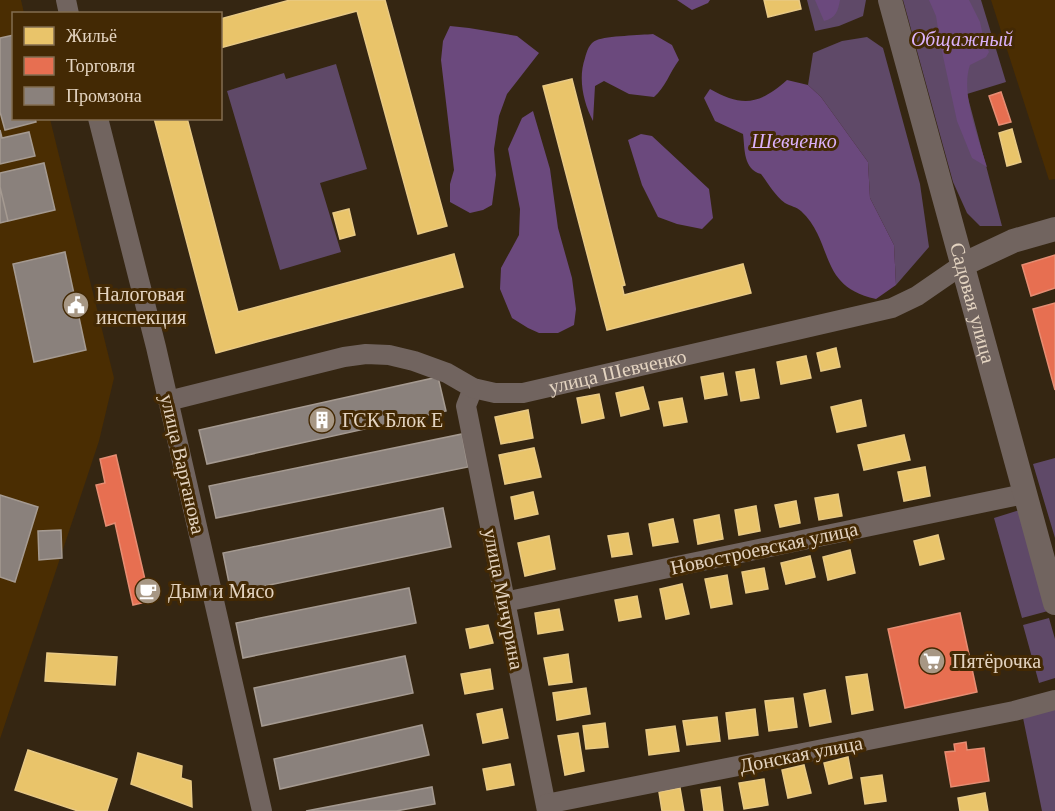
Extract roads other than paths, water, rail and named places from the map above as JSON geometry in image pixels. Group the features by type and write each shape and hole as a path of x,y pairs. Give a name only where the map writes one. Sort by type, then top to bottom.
{"street":[{"name":"Садовая улица","path":"890,0 1055,603"},
{"name":"улица Вартанова","path":"98,120 168,400 262,811"},
{"name":"улица Шевченко","path":"168,400 344,357 366,354 414,361 447,373 473,388 495,393 523,393 892,308 917,296 963,265 1014,241 1055,229"},
{"name":"улица Мичурина","path":"473,388 466,406 547,808"},
{"name":"Новостроевская улица","path":"504,602 1024,494"},
{"name":"Донская улица","path":"547,808 1014,711 1055,700"}],"place":[{"name":"Налоговая инспекция","path":"76,305"},
{"name":"ГСК Блок Е","path":"322,420"},
{"name":"Дым и Мясо","path":"148,591"},
{"name":"Пятёрочка","path":"932,661"}],"park label":[{"name":"Общажный","path":"962,39"},
{"name":"Шевченко","path":"794,141"}]}
